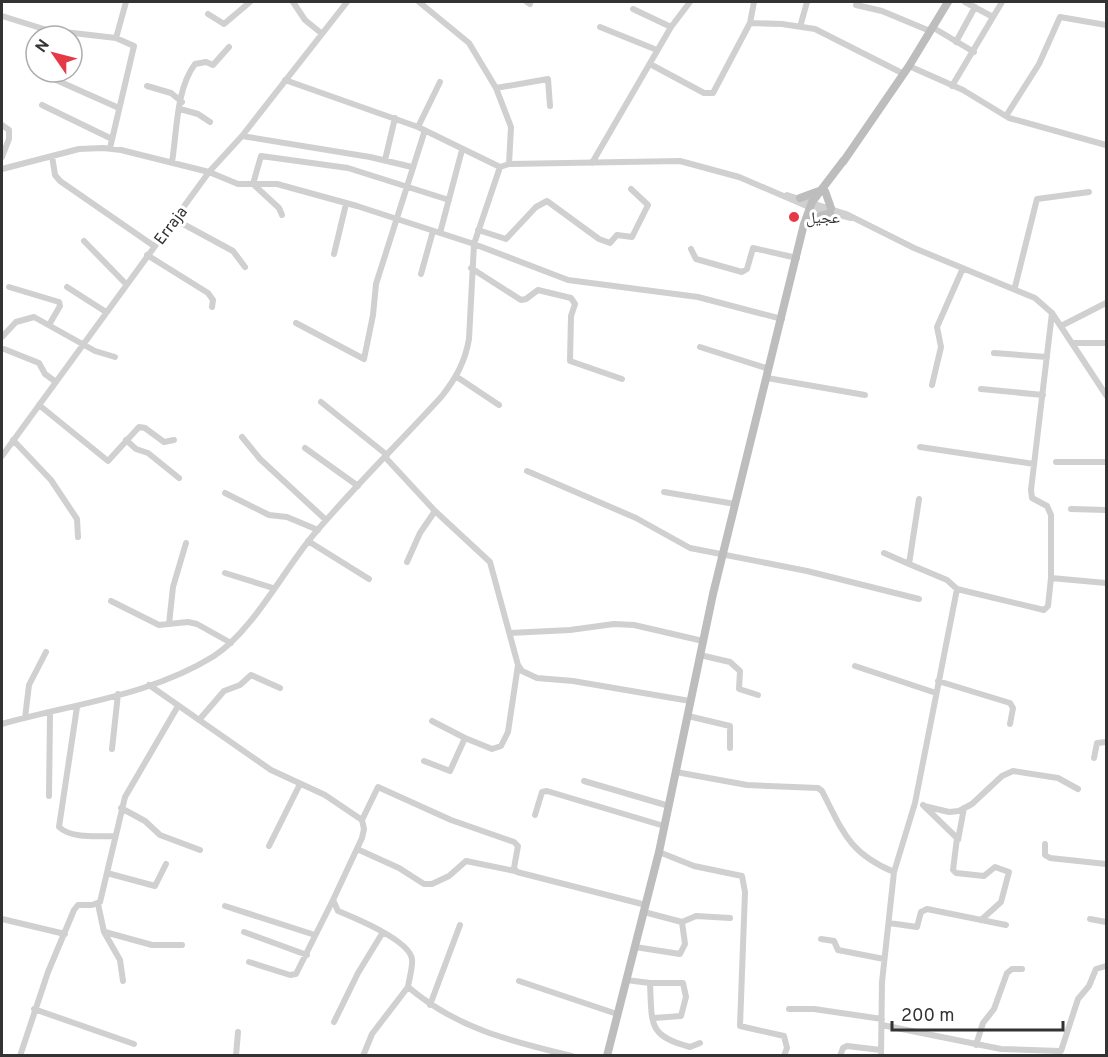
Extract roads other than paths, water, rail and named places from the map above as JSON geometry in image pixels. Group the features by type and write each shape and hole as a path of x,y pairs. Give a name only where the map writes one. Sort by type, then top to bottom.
{"main road":[{"path":"607,1056 659,852 722,556 811,209 906,70 948,2"},
{"path":"822,191 830,211 811,209 800,200 822,191"}],"street":[{"path":"116,39 126,2"},
{"path":"208,14 224,24 250,2"},
{"path":"295,2 305,20 321,33"},
{"name":"Erraja","path":"2,456 209,172 242,136 346,2"},
{"path":"420,2 469,43 496,88 511,127 509,164"},
{"path":"592,163 671,27 690,2"},
{"path":"650,64 704,93 713,93 750,24 754,2"},
{"path":"800,27 807,2"},
{"path":"965,2 993,17"},
{"path":"952,86 1002,2"},
{"path":"856,5 877,9 931,29 974,52"},
{"path":"956,42 975,7"},
{"path":"633,9 671,27"},
{"path":"2,16 47,30 132,43 135,48 110,148"},
{"path":"1006,116 1039,64 1060,17 1107,25"},
{"path":"750,24 815,29 906,70 952,86 978,98 1006,116 1107,145"},
{"path":"600,27 657,50"},
{"path":"172,162 186,79 195,64 206,62 213,65 229,47"},
{"path":"285,80 418,127 500,167 509,164 680,161 731,175 800,200 811,209 830,211 851,218 963,268 1015,287 1035,298 1052,313 1107,394"},
{"path":"496,88 548,80 550,106"},
{"path":"418,127 440,82"},
{"path":"65,84 119,108"},
{"path":"147,86 171,93 181,106 210,122"},
{"path":"42,105 112,139"},
{"path":"385,160 395,118"},
{"path":"2,125 9,130 10,134 2,158 3,169 79,149 110,148 209,172 238,184 276,184 346,204 474,244 568,280 698,297 782,319"},
{"path":"296,323 359,359 364,359 373,315 376,284 425,130"},
{"path":"242,136 385,160 412,167"},
{"path":"421,273 448,200 462,150"},
{"path":"348,168 352,154"},
{"path":"253,184 260,158 263,155 348,168 448,200"},
{"path":"52,156 55,175 60,181 154,246"},
{"path":"2,724 77,707 148,685 203,662 231,643 308,541 457,377 470,339 471,268 474,244 500,167"},
{"path":"253,184 279,208 282,215"},
{"path":"478,230 506,239 536,207 547,201 599,239 610,243 617,235 632,237 648,205 631,189"},
{"path":"1015,287 1037,199 1089,192"},
{"path":"334,254 346,204"},
{"path":"174,219 233,251 245,267"},
{"path":"84,241 126,284"},
{"path":"691,249 696,259 742,272 747,269 753,248 797,258"},
{"path":"147,255 208,293 213,300 212,307"},
{"path":"471,268 521,300 538,290 572,298 575,304 571,316 570,361 622,379"},
{"path":"932,385 941,346 937,331 938,321 963,268"},
{"path":"9,287 59,302 60,306 49,325"},
{"path":"67,287 106,312"},
{"path":"1061,326 1107,303"},
{"path":"884,553 947,580 957,589 1044,610 1048,606 1051,578 1051,515 1047,506 1032,498 1052,313"},
{"path":"2,337 16,322 29,317 115,357"},
{"path":"1072,343 1107,343"},
{"path":"700,348 768,374 866,395"},
{"path":"4,349 39,363 45,374 56,382"},
{"path":"994,353 1047,357"},
{"path":"457,377 499,405"},
{"path":"981,389 1042,395"},
{"path":"321,402 386,456 435,512 490,562 518,665 522,671 537,678 573,681 690,701"},
{"path":"39,405 108,461 142,426 164,442 174,440"},
{"path":"242,437 266,464 326,520"},
{"path":"13,440 51,480 77,519 78,537"},
{"path":"126,440 136,449 148,453 179,478"},
{"path":"920,447 1034,464"},
{"path":"305,448 358,486"},
{"path":"1056,462 1107,462"},
{"path":"527,471 636,518 685,546 722,556 807,571 919,599"},
{"path":"664,492 735,504"},
{"path":"225,493 268,515 287,517 318,530"},
{"path":"909,564 919,499"},
{"path":"1071,510 1107,510"},
{"path":"407,562 420,533 435,512"},
{"path":"308,541 369,579"},
{"path":"169,624 173,587 186,543"},
{"path":"225,573 273,588"},
{"path":"1051,578 1107,583"},
{"path":"840,1056 843,1048 847,1046 881,1053 884,958 894,872 915,803 957,589"},
{"path":"111,601 159,625 188,622 196,624 231,643"},
{"path":"510,633 623,624 703,641"},
{"path":"25,718 29,685 46,652"},
{"path":"700,655 732,663 740,671 739,689 758,695"},
{"path":"432,721 492,749 501,746 508,732 518,665"},
{"path":"855,666 936,693"},
{"path":"199,720 224,691 240,685 251,675 280,688"},
{"path":"938,681 1010,703 1013,708 1010,724"},
{"path":"148,685 271,770 325,795 362,820"},
{"path":"112,749 118,694"},
{"path":"123,981 120,960 104,932 98,903 121,808 134,777 178,706"},
{"path":"77,707 59,827 75,834 115,836"},
{"path":"49,796 50,713"},
{"path":"687,716 730,726 730,748"},
{"path":"424,761 450,771 465,738"},
{"path":"1094,758 1096,743 1107,742"},
{"path":"915,803 949,812 964,808 1013,771 1058,778 1078,789"},
{"path":"676,772 747,785 818,788 822,791 836,823 853,848 867,859 894,872"},
{"path":"584,781 669,806"},
{"path":"269,846 300,784"},
{"path":"249,962 293,975 298,971 357,849 364,829 362,820 378,787 422,809 514,842 518,846 515,870"},
{"path":"535,815 542,792 547,791 664,826"},
{"path":"923,806 958,840"},
{"path":"121,808 139,818 160,835 200,850"},
{"path":"964,808 953,870 956,873 984,876 995,867 1009,872 1001,902 981,920"},
{"path":"1045,843 1045,855 1050,858 1107,864"},
{"path":"357,849 399,868 424,884 432,885 449,876 466,861 515,870 645,908 682,922 696,916 730,918"},
{"path":"659,852 694,866 742,876 745,892 740,1026 784,1036 787,1048 784,1056"},
{"path":"107,873 155,886 166,864"},
{"path":"333,900 338,911 383,932 410,954 412,959 408,987 372,1034 363,1056"},
{"path":"20,1056 34,1009 76,907 98,903"},
{"path":"225,906 315,935"},
{"path":"889,923 917,927 921,912 927,909 1006,925"},
{"path":"2,919 65,934"},
{"path":"1090,919 1107,922"},
{"path":"634,946 680,954 685,944 682,922"},
{"path":"430,1005 460,925"},
{"path":"104,932 152,945 182,945"},
{"path":"244,932 306,955"},
{"path":"334,1022 358,973 383,932"},
{"path":"821,939 834,941 838,950 884,958"},
{"path":"789,1009 814,1009 882,1022 976,1045 1010,1050 1063,1050 1078,999 1089,986 1096,969 1107,966"},
{"path":"976,1045 983,1023 994,1009 1007,973 1012,969 1022,969"},
{"path":"626,980 683,983 686,997 681,1016 654,1018"},
{"path":"519,981 617,1014"},
{"path":"650,983 655,1029 660,1036 690,1047 700,1043"},
{"path":"408,987 448,1017 512,1042 573,1056"},
{"path":"34,1009 134,1044"},
{"path":"236,1056 238,1032"}],"place":[{"name":"عجيل","path":"794,217"}]}
